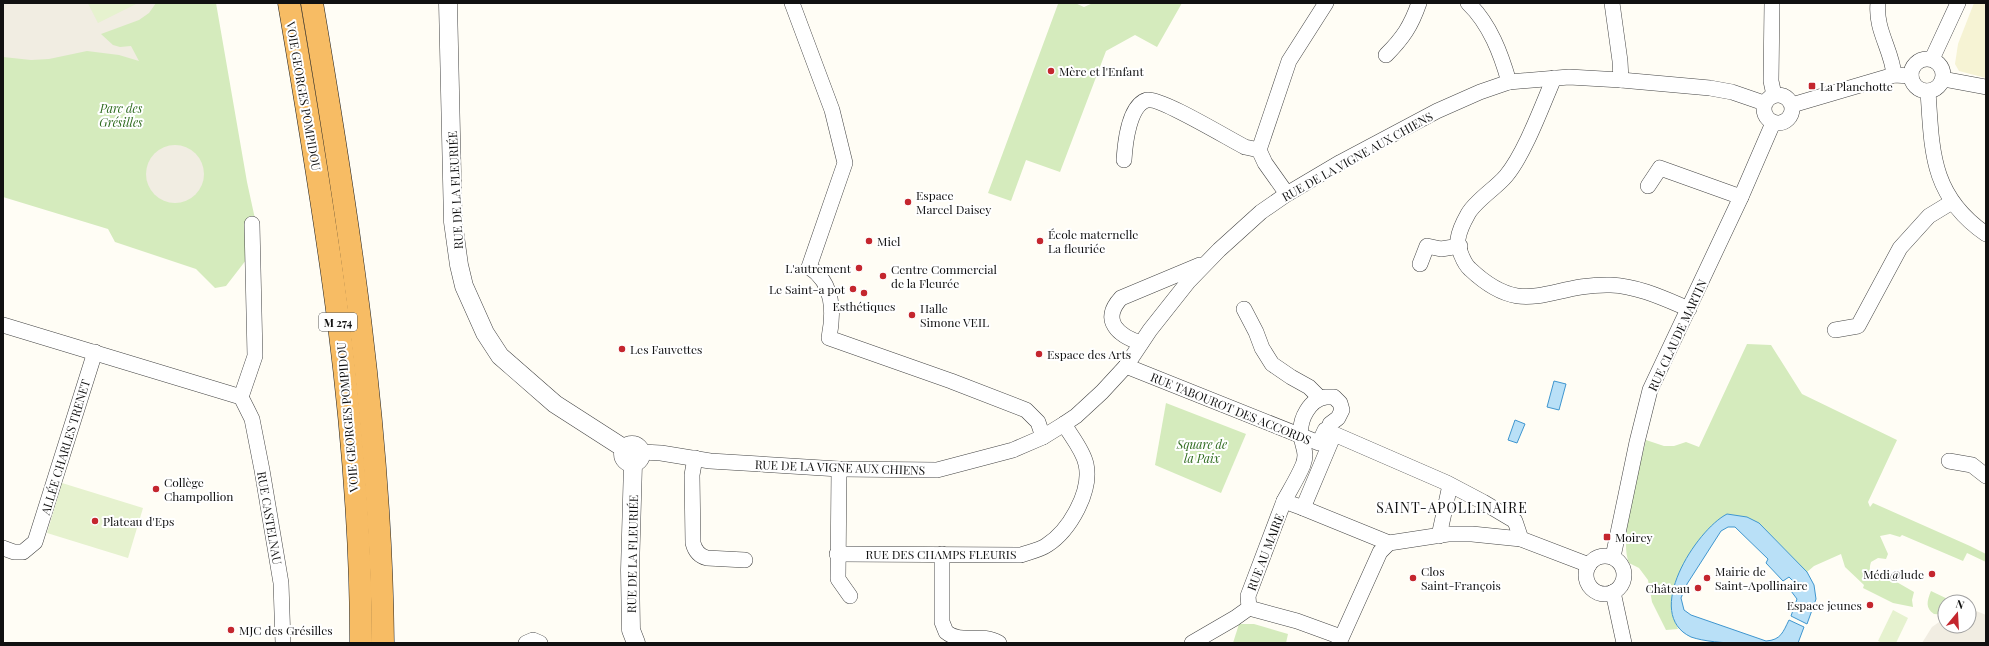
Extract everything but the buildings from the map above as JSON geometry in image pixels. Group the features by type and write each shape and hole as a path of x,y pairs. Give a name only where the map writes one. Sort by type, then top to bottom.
{"highway":[{"name":"VOIE GEORGES POMPIDOU","path":"289,3 334,280 350,427 358,536 361,643"},
{"name":"VOIE GEORGES POMPIDOU","path":"312,3 357,282 373,427 380,535 383,643"}],"street":[{"name":"RUE DE LA FLEURIÉE","path":"448,3 453,222 459,265 464,286 485,332 500,356 555,404 633,455 630,588 631,630 636,643"},
{"path":"792,3 832,110 845,163 809,267 818,273 830,298 832,312 829,338 951,381 1026,410 1038,422 1043,437"},
{"path":"1287,194 1265,163 1259,150 1288,61 1326,3"},
{"path":"1386,55 1400,40 1412,22 1419,3"},
{"path":"1468,3 1473,8 1496,44 1503,58 1509,82"},
{"path":"1612,3 1620,61 1621,80"},
{"path":"1769,99 1778,95 1787,98 1792,105 1789,118 1782,123 1773,123 1765,117 1764,112 1769,99 1771,81 1772,3"},
{"path":"1878,3 1877,16 1880,33 1893,62 1894,75"},
{"path":"1932,59 1958,3"},
{"path":"1922,59 1932,59 1940,65 1944,74 1943,79 1938,87 1928,91 1923,91 1915,85 1911,76 1911,71 1917,62 1922,59"},
{"path":"1792,105 1894,75 1911,76"},
{"name":"RUE DE LA VIGNE AUX CHIENS","path":"633,455 661,453 695,458 840,469 937,470 1013,450 1043,437 1064,424 1089,404 1126,366 1175,296 1205,263 1247,225 1287,194 1341,162 1437,111 1480,92 1509,82 1569,77 1710,88 1769,99"},
{"path":"1554,78 1517,161 1506,176 1468,213 1457,241 1460,246 1464,264 1482,281 1495,289 1516,297 1534,297 1584,287 1612,285 1636,289 1669,300 1688,309"},
{"path":"1943,79 1986,87"},
{"path":"1928,91 1932,149 1940,178 1952,202 1969,222 1986,234"},
{"path":"1124,160 1125,140 1133,117 1141,103 1149,100 1164,104 1245,147 1259,150"},
{"name":"RUE CLAUDE MARTIN","path":"1613,557 1637,442 1650,390 1741,197 1773,123"},
{"path":"1648,186 1660,168 1741,197"},
{"path":"1835,330 1858,326 1900,248 1929,216 1952,202"},
{"path":"3,325 241,397 255,356 252,224"},
{"path":"1420,264 1427,246 1441,249 1460,246"},
{"path":"1141,343 1125,338 1117,330 1113,318 1116,304 1121,298 1205,263"},
{"path":"1244,309 1256,332 1262,348 1272,364 1309,387 1320,398"},
{"name":"ALLÉE CHARLES TRENET","path":"3,548 14,552 23,552 35,542 95,352"},
{"name":"RUE TABOUROT DES ACCORDS","path":"1126,366 1319,443 1325,430 1328,432"},
{"name":"RUE CASTELNAU","path":"241,397 252,419 262,470 281,583 283,643"},
{"path":"1301,436 1301,425 1313,402 1320,398 1334,397 1340,403 1342,410 1338,418 1330,424 1328,432 1332,439 1303,508"},
{"name":"RUE DES CHAMPS FLEURIS","path":"837,554 1021,555 1047,545 1067,525 1081,504 1087,481 1086,463 1064,424"},
{"path":"1328,432 1450,485 1515,522 1522,539"},
{"name":"RUE AU MAIRE","path":"1192,643 1249,608 1248,596 1284,501 1303,465 1306,451 1301,436"},
{"path":"695,458 692,475 693,543 695,549 698,554 707,558 745,560"},
{"path":"1949,461 1972,464 1986,476"},
{"path":"840,469 837,554 838,579 850,596"},
{"path":"1439,536 1450,485"},
{"path":"1284,501 1389,543 1439,536 1472,534 1522,539 1589,565"},
{"path":"1249,608 1297,621 1340,640 1380,552 1389,543"},
{"path":"942,554 942,622 946,632 957,638 990,638 999,643"},
{"path":"1597,557 1613,557 1621,564 1624,573 1622,584 1613,592 1601,593 1591,587 1586,576 1589,565 1597,557"},
{"path":"1613,592 1624,643"},
{"path":"526,643 533,640 540,643"}],"shaded area":[{"path":"3,3 88,3 98,23 138,3 156,3 149,13 139,20 101,34 113,45 120,47 131,46 139,61 119,55 87,51 49,59 31,60 3,57"},
{"path":"1974,3 1986,3 1986,78 1959,71 1955,64 1958,44"},
{"path":"175,145 191,150 199,158 204,174 199,190 191,198 175,203 159,198 151,190 146,174 151,158 159,150"},
{"path":"1977,611 1986,615 1986,643 1922,643 1932,627 1937,624 1937,634 1977,634"}],"green space":[{"name":"Parc des Grésilles","path":"3,3 216,3 247,182 260,242 226,286 215,288 196,269 115,242 108,229 3,197"},
{"path":"88,3 138,3 138,4 98,24"},
{"path":"1075,3 1084,7 1093,3 1182,3 1157,47 1135,35 1106,51 1060,172 1026,160 1011,201 988,193 1058,4"},
{"path":"1747,344 1771,345 1802,394 1897,440 1868,502 1870,507 1873,503 1970,546 1986,554 1986,562 1967,553 1963,561 1902,535 1900,537 1890,534 1880,536 1888,554 1886,559 1878,558 1871,562 1871,573 1879,580 1888,577 1914,592 1912,600 1913,607 1893,603 1863,588 1864,585 1845,567 1841,554 1814,566 1807,572 1759,523 1727,514 1671,610 1678,629 1666,630 1652,602 1648,580 1639,568 1629,563 1626,552 1626,537 1631,502 1646,440 1664,446 1674,446 1686,442 1699,447"},
{"name":"Square de la Paix","path":"1166,403 1246,434 1221,493 1155,465"},
{"name":"Plateau d'Eps","path":"62,483 143,508 128,558 47,533"},
{"path":"1931,591 1937,594 1937,614 1931,612 1928,607"},
{"path":"1893,610 1908,618 1896,643 1883,643 1878,641"},
{"path":"1239,624 1254,624 1288,634 1286,643 1233,643"}],"water":[{"path":"1554,381 1566,384 1559,410 1547,407"},
{"path":"1515,420 1525,424 1517,443 1508,440"},
{"path":"1727,514 1747,517 1759,523 1807,572 1814,585 1816,599 1807,624 1791,616 1797,599 1788,587 1794,582 1789,577 1783,581 1766,563 1768,559 1735,527 1728,527 1721,531 1687,584 1681,598 1684,610 1691,615 1766,641 1775,639 1781,635 1789,620 1804,627 1798,643 1714,642 1691,637 1677,626 1672,610 1673,592 1679,573 1689,554 1701,537 1715,523"}],"place":[{"name":"Mère et l'Enfant","path":"1051,71"},
{"name":"La Planchotte","path":"1812,86"},
{"name":"Espace Marcel Daisey","path":"908,202"},
{"name":"Miel","path":"869,241"},
{"name":"École maternelle La fleuriée","path":"1040,241"},
{"name":"L'autrement","path":"859,268"},
{"name":"Centre Commercial de la Fleurée","path":"883,276"},
{"name":"Le Saint-a pot","path":"853,289"},
{"name":"Esthétiques","path":"864,293"},
{"name":"Halle Simone VEIL","path":"912,315"},
{"name":"Les Fauvettes","path":"622,349"},
{"name":"Espace des Arts","path":"1039,354"},
{"name":"Collège Champollion","path":"156,489"},
{"name":"Plateau d'Eps","path":"95,521"},
{"name":"Moirey","path":"1607,537"},
{"name":"Médi@lude","path":"1932,574"},
{"name":"Clos Saint-François","path":"1413,578"},
{"name":"Mairie de Saint-Apollinaire","path":"1707,578"},
{"name":"Château","path":"1698,588"},
{"name":"Espace jeunes","path":"1870,605"},
{"name":"MJC des Grésilles","path":"231,630"}],"district":[{"name":"SAINT-APOLLINAIRE","path":"1452,507"}]}
